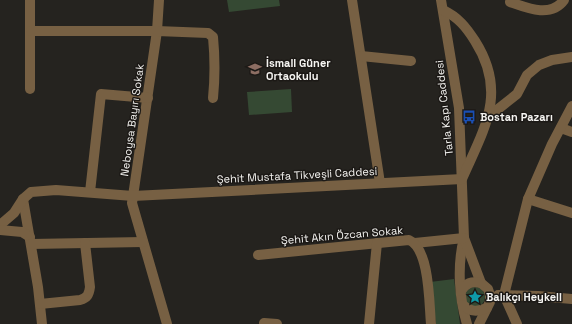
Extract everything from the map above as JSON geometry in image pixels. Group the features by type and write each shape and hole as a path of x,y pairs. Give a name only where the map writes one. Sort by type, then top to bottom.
{"street":[{"path":"30,0 30,89"},
{"name":"Neboysa Bayırı Sokak","path":"159,0 157,31 132,203 167,324"},
{"path":"352,0 380,183"},
{"name":"Tarla Kapı Caddesi","path":"441,0 459,108 464,238 461,249 461,291 467,324"},
{"path":"510,2 543,11 556,7 564,0"},
{"path":"443,10 453,15 467,28 486,62 491,78 493,97 488,117 462,179"},
{"path":"31,31 157,31 208,33 213,37 215,77 213,98"},
{"path":"361,56 411,61"},
{"path":"488,117 517,94 527,75 539,65 552,60 572,57"},
{"path":"90,192 101,94 148,98"},
{"path":"517,324 504,295 528,199 572,106"},
{"path":"561,128 572,132"},
{"name":"Şehit Mustafa Tikveşli Caddesi","path":"23,200 31,192 56,190 133,196 462,179"},
{"path":"528,199 572,213"},
{"path":"0,225 14,213 23,200"},
{"path":"23,200 42,324"},
{"path":"0,230 22,232 30,241 85,243 143,242"},
{"path":"415,243 464,238"},
{"name":"Tarla Kapı Caddesi","path":"464,238 480,283 488,289 490,295"},
{"name":"Şehit Akın Özcan Sokak","path":"258,255 409,240 415,243 420,249 425,267 431,324"},
{"path":"40,304 80,300 86,298 89,294 90,287 85,243"},
{"path":"369,324 377,243"},
{"path":"461,291 464,285 469,283 480,283"},
{"path":"479,324 490,302 490,295 538,296 572,299"},
{"path":"463,305 474,311 487,308"},
{"path":"264,323 277,324"}],"green space":[{"path":"227,0 279,0 280,6 229,12"},
{"path":"291,89 292,112 249,115 247,92"},
{"path":"454,279 460,324 436,324 430,282"},
{"path":"475,287 482,290 485,297 482,304 475,307 468,304 465,297 468,290"}],"place":[{"name":"İsmail Güner Ortaokulu","path":"255,69"},
{"name":"Bostan Pazarı","path":"469,117"},
{"name":"Balıkçı Heykeli","path":"475,297"}]}
